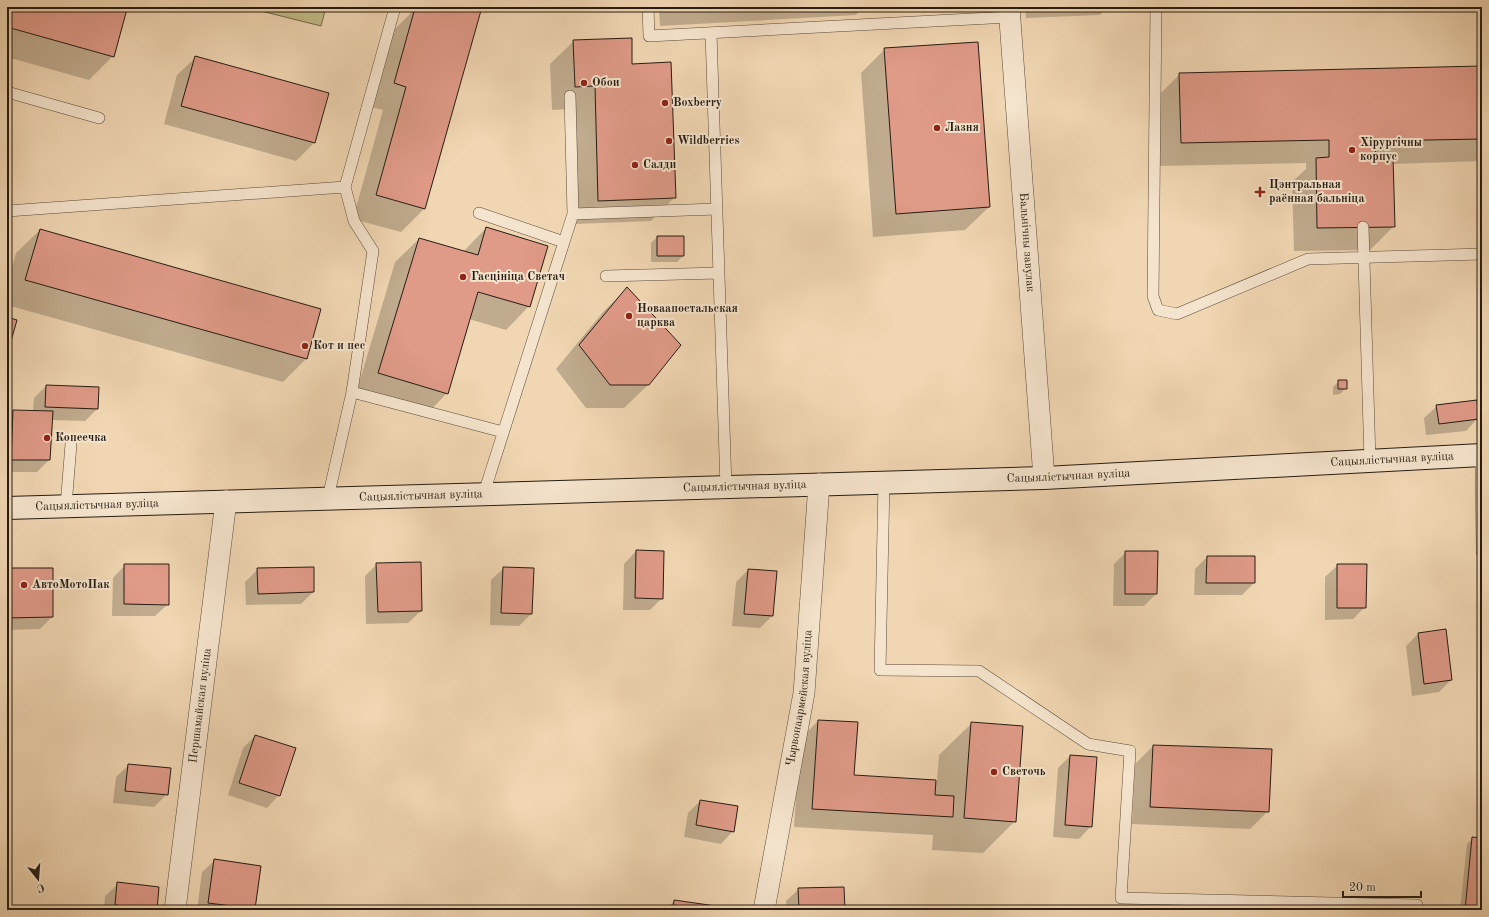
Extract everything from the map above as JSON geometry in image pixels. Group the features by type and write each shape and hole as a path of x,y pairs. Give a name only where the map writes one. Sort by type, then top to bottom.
{"main road":[{"name":"Сацыялістычная вуліца","path":"7,508 226,500 1044,478 1481,455"}],"street":[{"name":"Бальнічны завулак","path":"1009,12 1044,478"},
{"name":"Чырвонаармейская вуліца","path":"764,910 804,693 820,484"},
{"name":"Першамайская вуліца","path":"175,910 226,500"}],"lane":[{"path":"328,498 352,392 373,252 354,221 345,187 394,7"},
{"path":"648,7 649,36 1009,12"},
{"path":"1156,7 1153,296 1158,310 1177,314 1308,258 1364,258 1482,254"},
{"path":"711,33 726,487"},
{"path":"7,92 99,118"},
{"path":"484,493 574,214 570,96"},
{"path":"7,211 345,187"},
{"path":"574,214 717,209"},
{"path":"479,213 564,242"},
{"path":"1363,227 1370,461"},
{"path":"606,276 719,273"},
{"path":"352,392 503,432"},
{"path":"66,506 71,444"},
{"path":"1481,455 1482,552"},
{"path":"884,482 880,670 979,671 1088,744 1130,751 1121,898 1417,904"}],"shaded area":[{"path":"253,7 326,7 321,26 253,9"}],"building":[{"path":"7,7 121,7 127,9 114,57 7,27"},
{"path":"429,7 482,7 425,209 376,195 406,87 394,83 415,8 427,11"},
{"path":"632,38 632,64 671,62 676,198 598,201 595,86 575,87 573,40"},
{"name":"Лазня","path":"978,42 990,207 896,214 884,48"},
{"path":"195,56 329,93 315,143 181,106"},
{"name":"Хірургічны корпус","path":"1482,66 1482,139 1375,141 1376,157 1393,157 1395,227 1317,228 1316,158 1329,157 1329,140 1181,143 1179,73"},
{"path":"486,227 548,246 530,307 478,292 448,394 378,373 419,238 478,255"},
{"path":"40,229 321,309 307,359 25,280"},
{"path":"657,236 684,236 684,256 657,256"},
{"name":"Новаапостальская царква","path":"627,287 681,345 649,385 610,385 579,345"},
{"path":"7,317 17,320 7,355"},
{"path":"1338,380 1347,380 1347,389 1338,389"},
{"path":"46,385 99,387 98,409 45,407"},
{"path":"1477,400 1479,419 1439,424 1436,405"},
{"path":"13,410 53,411 50,460 11,460"},
{"path":"636,550 664,551 663,599 635,598"},
{"path":"1125,551 1158,551 1157,594 1125,594"},
{"path":"1207,556 1255,556 1255,583 1206,583"},
{"path":"421,562 422,611 378,612 376,563"},
{"path":"124,564 169,564 169,605 124,604"},
{"path":"1337,564 1367,564 1366,608 1337,608"},
{"path":"314,567 314,592 258,594 257,568"},
{"path":"503,567 534,568 532,614 501,613"},
{"path":"7,568 53,568 53,617 7,618"},
{"path":"748,569 777,571 773,616 744,614"},
{"path":"1446,629 1452,680 1424,684 1418,633"},
{"path":"818,720 858,722 854,775 936,780 935,795 954,796 953,817 812,809"},
{"name":"Светочь","path":"971,722 1023,726 1016,822 964,818"},
{"path":"255,735 296,748 280,796 239,783"},
{"path":"1153,745 1272,749 1269,812 1150,807"},
{"path":"1070,755 1097,757 1092,827 1065,825"},
{"path":"128,764 171,768 168,795 125,791"},
{"path":"700,800 738,806 734,832 696,825"},
{"path":"1472,837 1482,838 1482,910 1465,910"},
{"path":"214,859 261,866 255,909 208,903"},
{"path":"117,882 159,887 157,910 115,905"},
{"path":"844,887 845,910 799,910 798,888"},
{"path":"674,900 723,907 723,910 673,910"}],"place":[{"name":"Обои","path":"584,83"},
{"name":"Boxberry","path":"665,103"},
{"name":"Лазня","path":"937,128"},
{"name":"Wildberries","path":"669,141"},
{"name":"Хірургічны корпус","path":"1352,150"},
{"name":"Салди","path":"635,165"},
{"name":"Цэнтральная раённая бальніца","path":"1260,192"},
{"name":"Гасцініца Светач","path":"463,277"},
{"name":"Новаапостальская царква","path":"629,316"},
{"name":"Кот и пес","path":"305,346"},
{"name":"Копеечка","path":"47,438"},
{"name":"АвтоМотоПак","path":"24,585"},
{"name":"Светочь","path":"994,772"}]}
